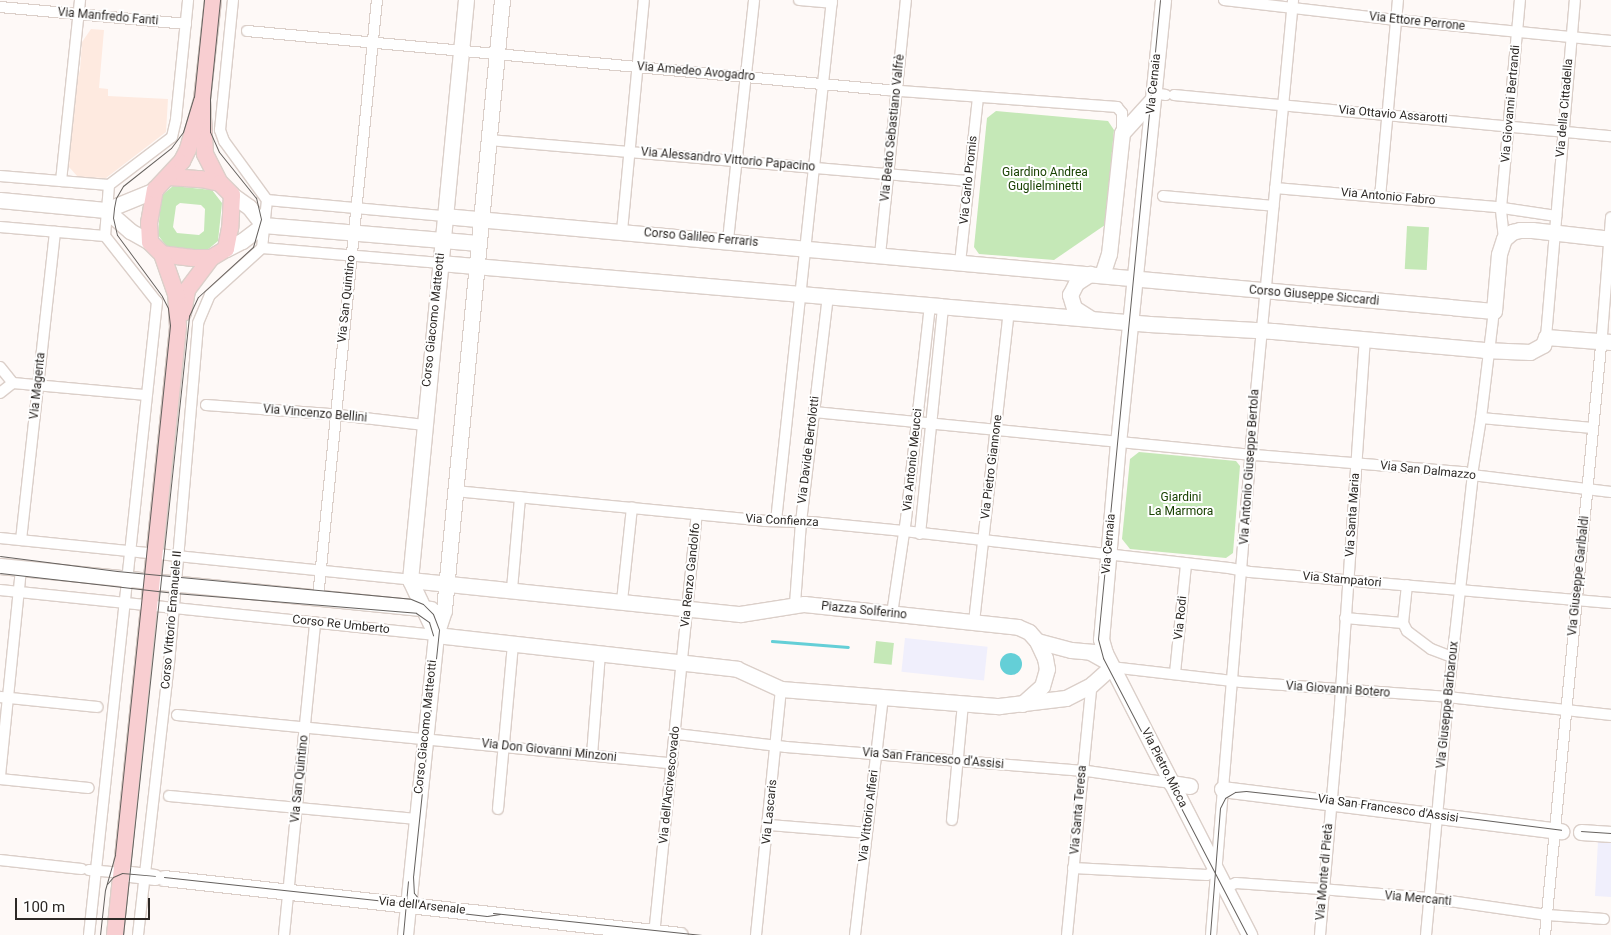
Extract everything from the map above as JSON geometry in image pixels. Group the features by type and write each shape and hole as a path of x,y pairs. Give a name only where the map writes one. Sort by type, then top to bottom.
{"main road":[{"path":"202,100 188,149 169,177 155,190 149,223 150,242 162,254 211,258 226,249 230,228 232,195 220,183 206,154 202,100 212,0"},
{"path":"169,177 200,178 220,183"},
{"name":"Corso Vittorio Emanuele II","path":"115,935 178,327 176,294 162,254"},
{"name":"Corso Vittorio Emanuele II","path":"178,327 183,316 187,290 211,258"}],"street":[{"path":"61,181 80,0"},
{"path":"0,176 108,185 172,137 176,120 188,0"},
{"path":"234,0 238,30 220,130 224,142 267,200 262,248 1091,319 1133,318 1488,350 1530,352 1543,345 1546,337 1606,341"},
{"name":"Via San Quintino","path":"318,598 377,0"},
{"name":"Corso Giacomo Matteotti","path":"410,580 466,0"},
{"name":"Corso Giacomo Matteotti","path":"405,935 436,634 444,610 502,0"},
{"path":"622,231 644,0"},
{"path":"728,240 754,0"},
{"path":"799,0 832,2"},
{"name":"Via Beato Sebastiano Valfrè","path":"880,256 906,0"},
{"name":"Via Cernaia","path":"1134,283 1127,259 1134,195 1146,169 1161,96 1163,0"},
{"name":"Via Ettore Perrone","path":"1224,0 1292,4 1396,19 1611,41"},
{"path":"1380,197 1398,0"},
{"name":"Via Giovanni Bertrandi","path":"1504,239 1501,208 1520,0"},
{"name":"Via della Cittadella","path":"1546,337 1575,0"},
{"name":"Via Davide Bertolotti","path":"776,521 832,2"},
{"name":"Via Antonio Giuseppe Bertola","path":"1211,935 1250,455 1292,4"},
{"name":"Via Manfredo Fanti","path":"0,7 186,24"},
{"name":"Via Amedeo Avogadro","path":"238,30 978,98 1117,107 1122,113 1122,133"},
{"path":"1091,319 1077,312 1071,302 1070,295 1076,283 1096,275 1110,252 1122,133 1161,96"},
{"name":"Via Ottavio Assarotti","path":"1161,96 1282,105 1611,136"},
{"name":"Via Carlo Promis","path":"960,263 978,98"},
{"name":"Via Alessandro Vittorio Papacino","path":"488,140 968,181"},
{"name":"Via Cernaia","path":"1106,660 1102,631 1118,442 1133,318 1134,283 1154,195 1146,169"},
{"path":"89,935 92,870 102,817 97,789 106,708 124,604 157,302 105,236 108,185"},
{"name":"Via Antonio Fabro","path":"1276,188 1501,208 1556,216"},
{"path":"0,200 106,210 155,190"},
{"path":"232,195 249,207 264,225"},
{"path":"1154,195 1274,206"},
{"name":"Corso Galileo Ferraris","path":"267,200 480,220 728,240 880,256 1096,275 1134,283"},
{"path":"106,210 130,231 150,242"},
{"name":"Via Giuseppe Garibaldi","path":"1545,935 1558,831 1566,710 1593,428 1606,341 1611,217"},
{"path":"226,249 242,241 264,225 478,243"},
{"path":"0,227 105,236"},
{"path":"1494,311 1499,254 1504,239 1520,230 1610,239"},
{"name":"Via Magenta","path":"21,540 55,232"},
{"name":"Corso Vittorio Emanuele II","path":"138,935 154,877 170,714 173,608 198,404 198,323 204,305 210,295 262,248"},
{"name":"Corso Giuseppe Siccardi","path":"1134,283 1266,291 1494,311"},
{"name":"Via Davide Bertolotti","path":"795,604 801,522 828,297"},
{"name":"Via Antonio Meucci","path":"892,614 917,422 936,306"},
{"name":"Via Antonio Meucci","path":"920,534 932,424 936,306"},
{"name":"Via Giuseppe Barbaroux","path":"1426,935 1452,658 1461,590 1472,475 1494,311"},
{"name":"Via Pietro Giannone","path":"974,622 1009,312"},
{"name":"Via Santa Maria","path":"1341,690 1365,340"},
{"path":"0,367 13,383 146,395"},
{"path":"0,393 13,383"},
{"name":"Via Vincenzo Bellini","path":"198,404 335,415 424,425"},
{"name":"Via San Dalmazzo","path":"814,412 1250,455 1464,472 1472,475 1611,492"},
{"path":"1481,418 1593,428"},
{"name":"Via Confienza","path":"455,491 904,531 1108,556"},
{"path":"512,589 520,497"},
{"path":"622,601 632,508"},
{"name":"Via Renzo Gandolfo","path":"684,635 697,514"},
{"path":"0,538 155,556 512,589 686,609"},
{"name":"Via Stampatori","path":"1108,556 1242,569 1250,572 1611,603"},
{"name":"Via Rodi","path":"1175,673 1186,564"},
{"name":"Corso Re Umberto","path":"0,566 444,610"},
{"path":"21,568 4,698 0,777 97,789"},
{"path":"410,580 436,634"},
{"name":"Corso Re Umberto","path":"391,604 407,589 410,580"},
{"path":"1407,585 1403,623 1407,631 1431,650 1452,658"},
{"name":"Corso Re Umberto","path":"0,590 436,634 682,663"},
{"name":"Piazza Solferino","path":"686,609 740,614 795,604 1021,627 1036,641 1082,651 1106,660"},
{"path":"1345,618 1403,623"},
{"name":"Via San Quintino","path":"284,935 315,623"},
{"name":"Via dell'Arcivescovado","path":"654,934 673,764 684,635"},
{"path":"1022,704 1038,690 1046,674 1045,658 1036,641"},
{"path":"498,810 513,644"},
{"path":"592,755 600,654"},
{"path":"682,663 737,669 782,689 1003,706 1066,698 1090,686 1106,660"},
{"name":"Via Giovanni Botero","path":"1106,660 1175,673 1240,682 1448,697 1611,715"},
{"name":"Via Pietro Micca","path":"1106,660 1250,935"},
{"name":"Via Santa Teresa","path":"1067,935 1090,686"},
{"name":"Via Lascaris","path":"756,935 782,689"},
{"name":"Via Monte di Pietà","path":"1320,935 1341,690"},
{"name":"Via Vittorio Alfieri","path":"855,935 883,697"},
{"path":"4,698 106,708"},
{"path":"952,820 963,703"},
{"name":"Via Don Giovanni Minzoni","path":"170,714 673,764"},
{"name":"Via San Francesco d'Assisi","path":"676,734 776,746 1082,771 1190,786"},
{"name":"Via San Francesco d'Assisi","path":"1222,789 1558,831"},
{"path":"162,795 417,820"},
{"path":"768,825 866,833"},
{"path":"1581,832 1611,834"},
{"path":"0,860 122,873"},
{"path":"1073,868 1207,875 1216,870"},
{"name":"Via Pietro Micca","path":"1216,870 1231,885 1253,926 1254,935"},
{"name":"Via dell'Arsenale","path":"122,873 408,904 654,934 680,935"},
{"name":"Via Mercanti","path":"1231,885 1236,883 1429,898 1547,915 1604,919"}],"shaded area":[{"path":"91,29 104,30 99,88 108,89 108,96 168,99 166,132 106,178 78,177 69,167 74,91 80,70 82,42"},
{"path":"905,638 988,647 984,680 901,672"},
{"path":"1598,841 1611,841 1611,897 1595,896"}],"green space":[{"name":"Giardino Andrea Guglielminetti","path":"996,111 1108,121 1114,130 1105,225 1054,260 979,254 974,247 987,118"},
{"path":"173,186 212,190 222,203 218,241 206,251 167,247 158,235 161,196","holes":["180,203 201,205 205,209 204,231 199,235 177,233 173,227 176,206"]},
{"path":"1407,226 1429,227 1427,270 1405,269"},
{"name":"Giardini La Marmora","path":"1139,452 1236,461 1240,466 1233,553 1226,558 1130,549 1122,539 1130,459"},
{"path":"876,641 894,643 892,665 874,663"}],"water":[{"path":"1011,653 1019,656 1022,664 1019,672 1011,675 1003,672 1000,664 1003,656"}],"waterway":[{"path":"772,641 848,647"}],"tram line":[{"path":"100,935 105,890 115,854 170,325 168,308 162,296 117,235 113,218 114,208 116,198 123,186 171,148 183,132 194,97 204,0"},
{"path":"123,935 189,316 198,297 253,247 261,219 256,198 219,152 210,132 210,99 220,0"},
{"path":"1160,0 1098,639 1103,658 1247,935"},
{"path":"0,556 117,571 411,599 423,604 433,614 439,630 413,876 414,893 423,904 435,910 487,916 500,914"},
{"path":"0,573 175,593 416,613 429,622 433,635"},
{"path":"1210,935 1220,808 1225,798 1235,792 1246,791 1328,800 1561,830"},
{"path":"1581,831 1611,833"},
{"path":"107,884 113,877 122,873 155,876"},
{"path":"164,877 411,904"},
{"path":"403,935 408,881"},
{"path":"493,913 702,935"}]}
